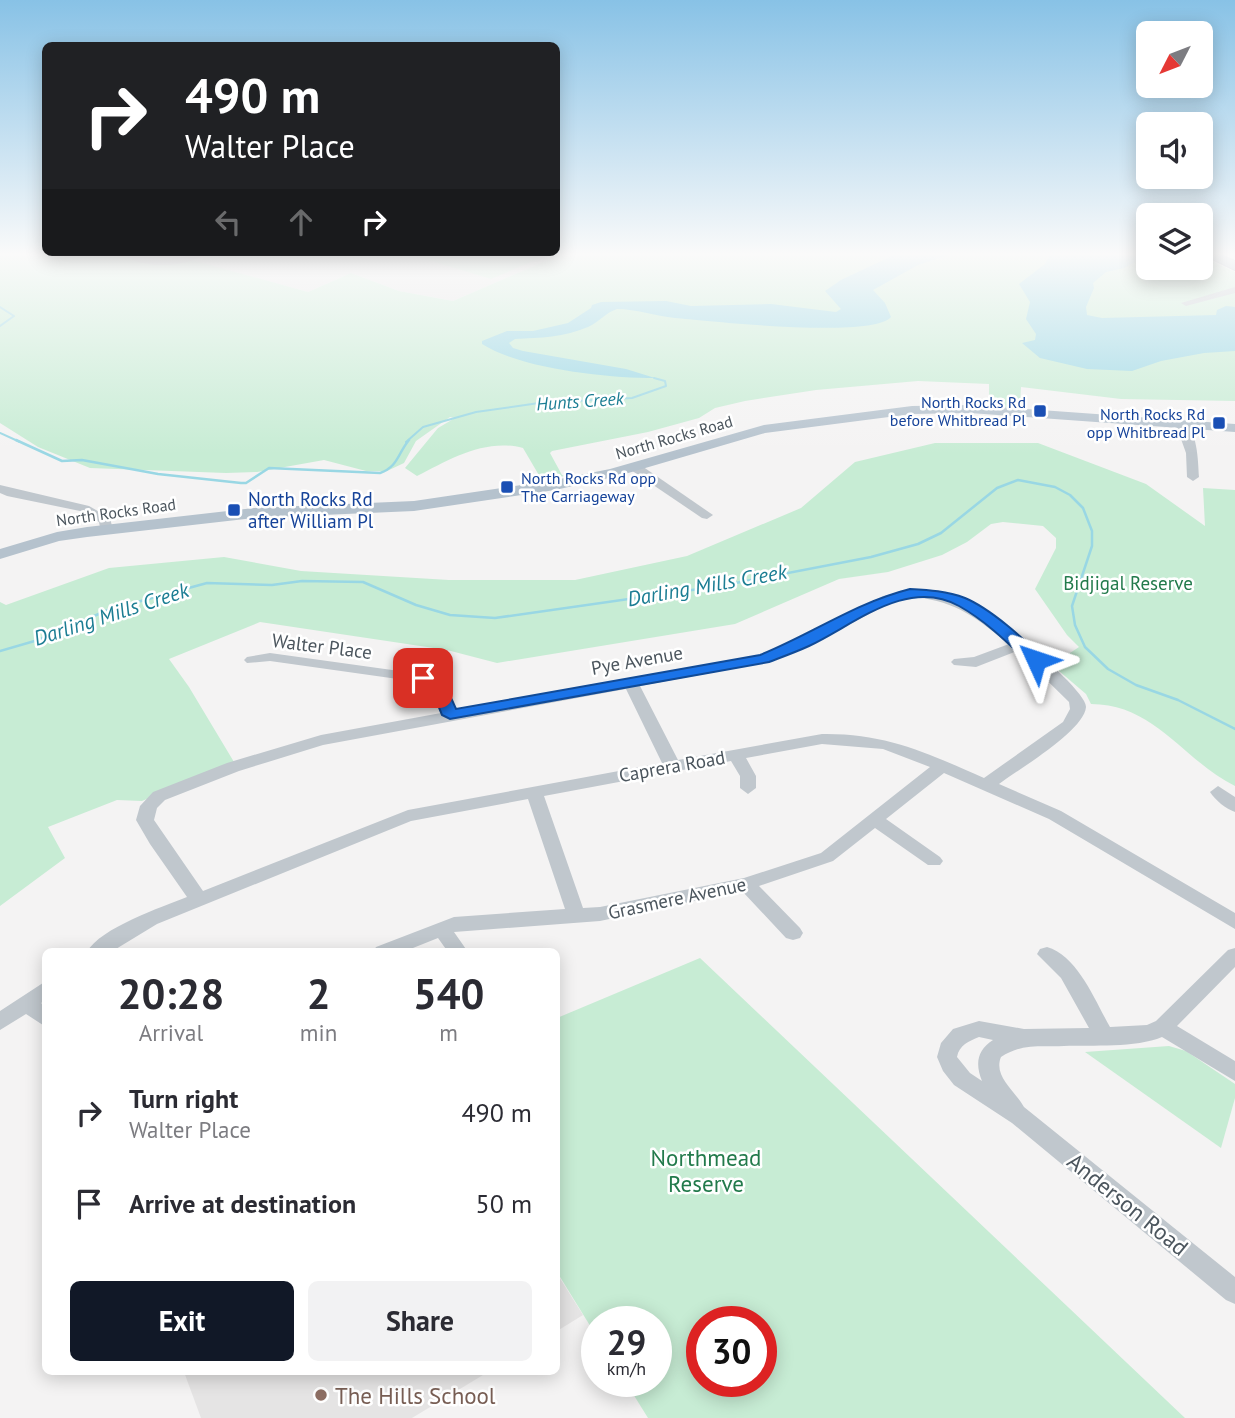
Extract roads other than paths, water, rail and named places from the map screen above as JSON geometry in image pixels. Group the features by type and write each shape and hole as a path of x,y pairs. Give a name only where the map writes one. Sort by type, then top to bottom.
{"main road":[{"name":"North Rocks Road","path":"0,554 57,537 106,530 254,513 436,503 578,481 764,429 912,410 970,409 1235,428"}],"street":[{"path":"1182,425 1192,453 1193,477"},
{"path":"635,467 707,515"},
{"path":"0,489 15,495 60,502 98,515 105,521 106,530"},
{"name":"Pye Avenue","path":"199,899 156,840 145,820 149,806 159,796 233,768 321,740 764,659 804,642 868,606 910,593 938,595 962,602 1000,628 1077,701 1078,709 1069,725 986,785"},
{"path":"959,662 976,662 1019,645"},
{"name":"Walter Place","path":"252,660 270,657 423,678 438,685 450,715"},
{"path":"631,682 672,766"},
{"name":"Caprera Road","path":"103,948 125,932 199,899 408,816 672,766 844,738 882,743 986,785 1089,834 1235,922"},
{"path":"736,755 748,776 748,788"},
{"name":"Grasmere Avenue","path":"393,948 454,924 600,914 746,884 827,857 942,766"},
{"path":"534,791 576,914"},
{"path":"1218,792 1235,806"},
{"path":"875,820 934,861"},
{"path":"746,884 793,933"},
{"path":"442,929 454,948"},
{"path":"1047,954 1068,973 1105,1037"},
{"path":"1235,955 1164,1027 1235,1072"},
{"path":"0,1022 42,992"},
{"path":"27,1003 42,1016"},
{"name":"Anderson Road","path":"1164,1027 1149,1033 1105,1037 1024,1037 979,1029 968,1030 953,1041 947,1057 962,1079 1020,1116 1235,1292"},
{"name":"Anderson Road","path":"1020,1116 994,1084 986,1064 995,1046 1024,1037"}],"water":[{"path":"597,321 570,333 515,339 509,343 513,348 523,351 626,369 655,378 590,374 542,366 499,353 482,344 482,341 507,331 533,331 568,323"},
{"path":"711,321 882,321 854,327 824,328"},
{"path":"1027,321 1235,321 1235,351 1204,353 1161,361 1132,371 1087,369 1040,358 1022,343 1035,340 1036,334"}],"waterway":[{"name":"Hunts Creek","path":"0,326 7,321"},
{"name":"Hunts Creek","path":"406,442 423,427 476,412 539,403 632,398 666,386 665,381 654,378"},
{"name":"Hunts Creek","path":"0,433 20,442"},
{"name":"Hunts Creek","path":"16,440 62,461 82,460 158,474 241,483 246,483 269,468 380,473 391,467 409,440"},
{"name":"Darling Mills Creek","path":"0,651 38,640 108,610 207,583 272,585 302,581 363,582 416,605 450,615 495,618 720,586 871,557 918,544 941,533 997,488 1018,480 1055,487 1070,495 1083,508 1092,531 1092,546 1072,606 1075,625 1085,647 1108,669 1136,685 1178,700 1235,729"}],"place":[{"name":"North Rocks Rd before Whitbread Pl","path":"1040,411"},
{"name":"North Rocks Rd opp Whitbread Pl","path":"1219,423"},
{"name":"North Rocks Rd opp The Carriageway","path":"507,487"},
{"name":"North Rocks Rd after William Pl","path":"234,510"},
{"name":"The Hills School","path":"321,1395"}],"park label":[{"name":"Bidjigal Reserve","path":"1128,583"},
{"name":"Northmead Reserve","path":"706,1170"}]}
